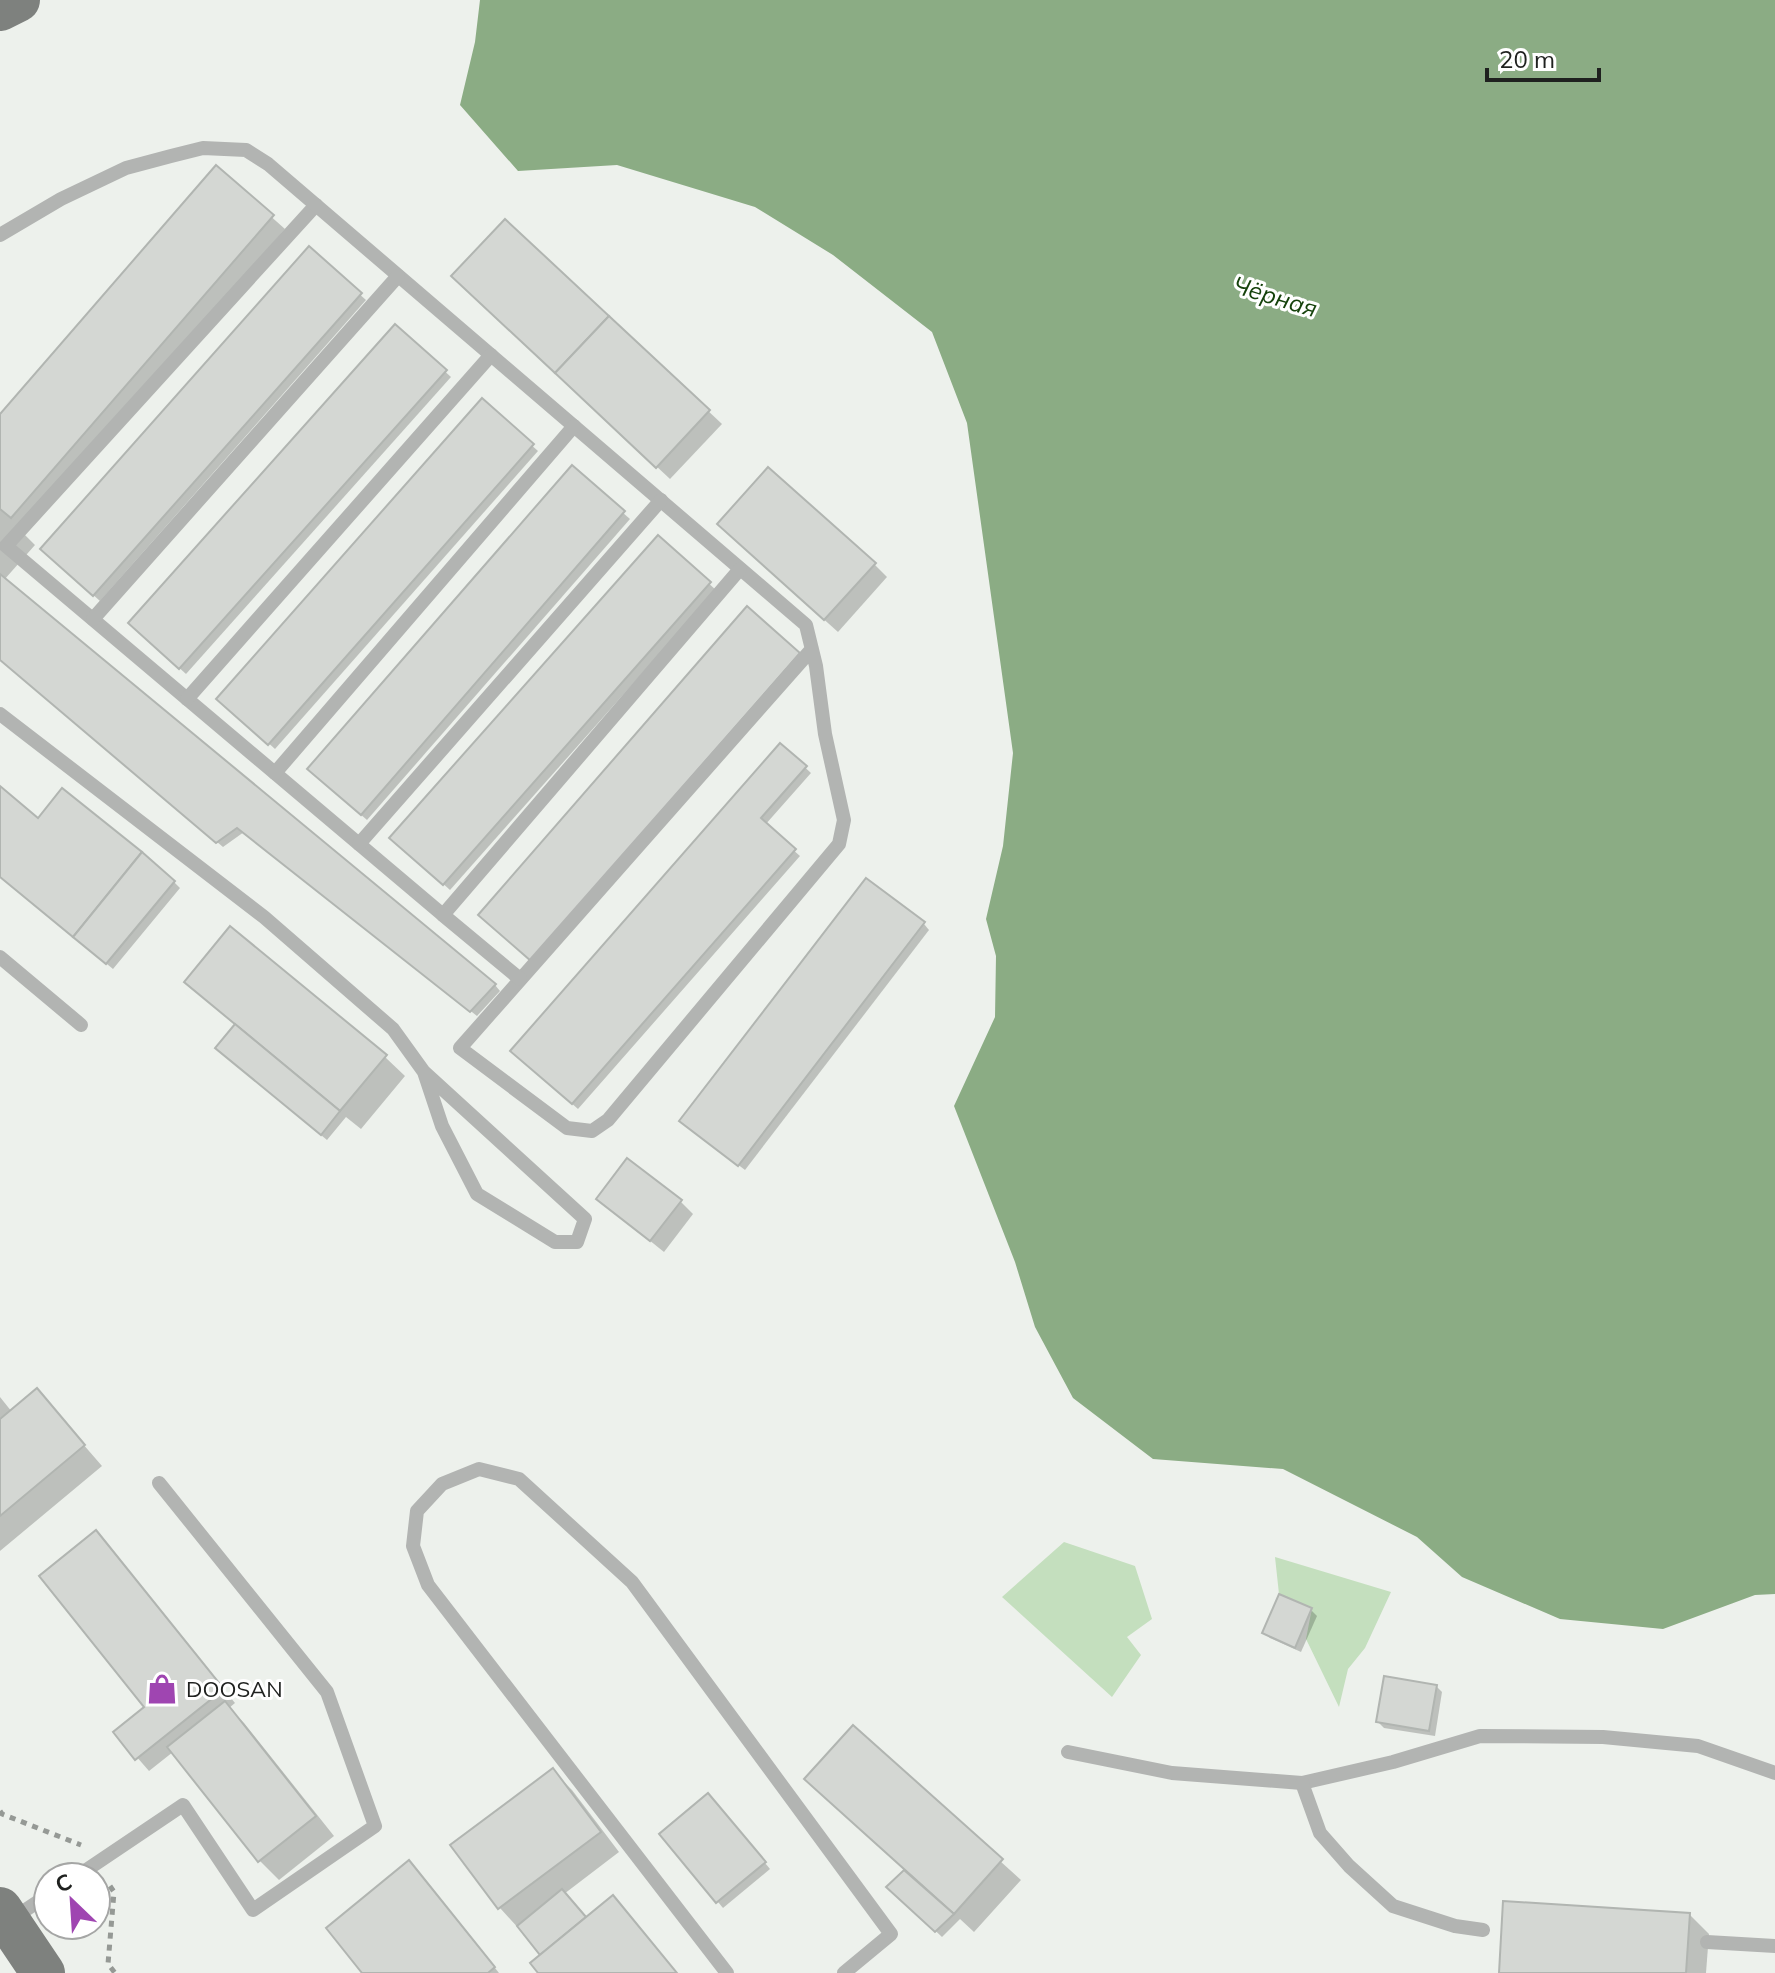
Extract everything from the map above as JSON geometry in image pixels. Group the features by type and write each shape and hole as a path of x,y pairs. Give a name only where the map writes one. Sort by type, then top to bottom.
{"main road":[{"path":"0,9 18,0"},
{"path":"4,1915 43,1973"}],"lane":[{"path":"0,235 61,199 126,168 203,148 246,150 268,164 806,625 812,649 825,734 844,820 839,844 608,1120 592,1131 567,1128 460,1048 812,649"},
{"path":"316,205 6,546 520,979"},
{"path":"93,619 398,276"},
{"path":"187,699 491,355"},
{"path":"275,773 574,426"},
{"path":"359,844 661,500"},
{"path":"443,915 740,569"},
{"path":"0,714 264,917 393,1029 424,1072 585,1219 577,1242 555,1242 477,1194 442,1126 424,1072"},
{"path":"0,957 81,1025"},
{"path":"727,1973 428,1585 413,1546 417,1511 442,1484 479,1469 519,1479 632,1582 891,1934 844,1973"},
{"path":"100,1861 183,1805 253,1910 375,1826 327,1692 159,1483"},
{"path":"1068,1752 1172,1773 1302,1783 1393,1762 1480,1736 1603,1737 1698,1746 1775,1773"},
{"path":"1302,1783 1320,1833 1349,1866 1393,1906 1455,1926 1483,1930"},
{"path":"4,1915 32,1902"},
{"path":"1707,1942 1775,1946"}],"shaded area":[{"path":"1064,1542 1135,1566 1152,1619 1127,1637 1141,1655 1112,1697 1002,1597"},
{"path":"1275,1557 1391,1592 1365,1648 1348,1669 1339,1707 1306,1639 1312,1608 1279,1594"}],"water":[{"name":"Чёрная","path":"480,0 1775,0 1775,1594 1755,1595 1663,1629 1560,1619 1462,1577 1417,1537 1283,1469 1153,1459 1073,1398 1035,1327 1015,1262 954,1106 995,1017 996,956 986,919 1003,846 1013,753 967,423 932,332 833,255 755,207 617,165 518,171 460,105 475,42"}],"building":[{"path":"216,165 274,215 11,518 0,509 0,414"},
{"path":"505,219 609,316 555,373 451,276"},
{"path":"309,246 362,293 93,596 40,549"},
{"path":"609,316 710,410 656,468 555,373"},
{"path":"395,324 447,370 179,669 128,623"},
{"path":"482,398 534,444 268,745 216,699"},
{"path":"572,465 625,511 361,815 307,769"},
{"path":"768,467 876,563 824,620 717,524"},
{"path":"658,535 711,582 443,885 389,838"},
{"path":"0,574 496,984 470,1012 237,828 216,843 0,660"},
{"path":"747,606 800,653 531,961 478,915"},
{"path":"780,743 807,766 761,818 796,849 572,1104 510,1051"},
{"path":"0,786 38,818 62,788 142,852 73,937 0,877"},
{"path":"142,852 175,881 106,964 73,937"},
{"path":"866,878 925,922 738,1166 679,1121"},
{"path":"230,926 387,1055 340,1111 184,982"},
{"path":"235,1024 340,1111 321,1135 215,1048"},
{"path":"627,1158 682,1200 650,1241 596,1199"},
{"path":"37,1388 85,1445 0,1516 0,1419"},
{"path":"96,1530 224,1689 135,1760 113,1732 144,1707 39,1576"},
{"path":"1279,1594 1312,1608 1295,1648 1262,1633"},
{"path":"1384,1676 1437,1685 1429,1731 1376,1722"},
{"path":"225,1701 316,1816 258,1862 167,1747"},
{"path":"853,1725 1003,1859 954,1914 804,1779"},
{"path":"553,1768 601,1832 498,1909 450,1845"},
{"path":"708,1793 766,1862 716,1903 659,1834"},
{"path":"409,1860 495,1967 488,1973 362,1973 326,1928"},
{"path":"904,1870 954,1914 935,1932 886,1887"},
{"path":"562,1889 586,1917 540,1955 517,1926"},
{"path":"613,1895 677,1973 538,1973 530,1963"},
{"path":"1503,1901 1690,1913 1686,1973 1499,1973"}],"place":[{"name":"DOOSAN","path":"162,1689"}]}
